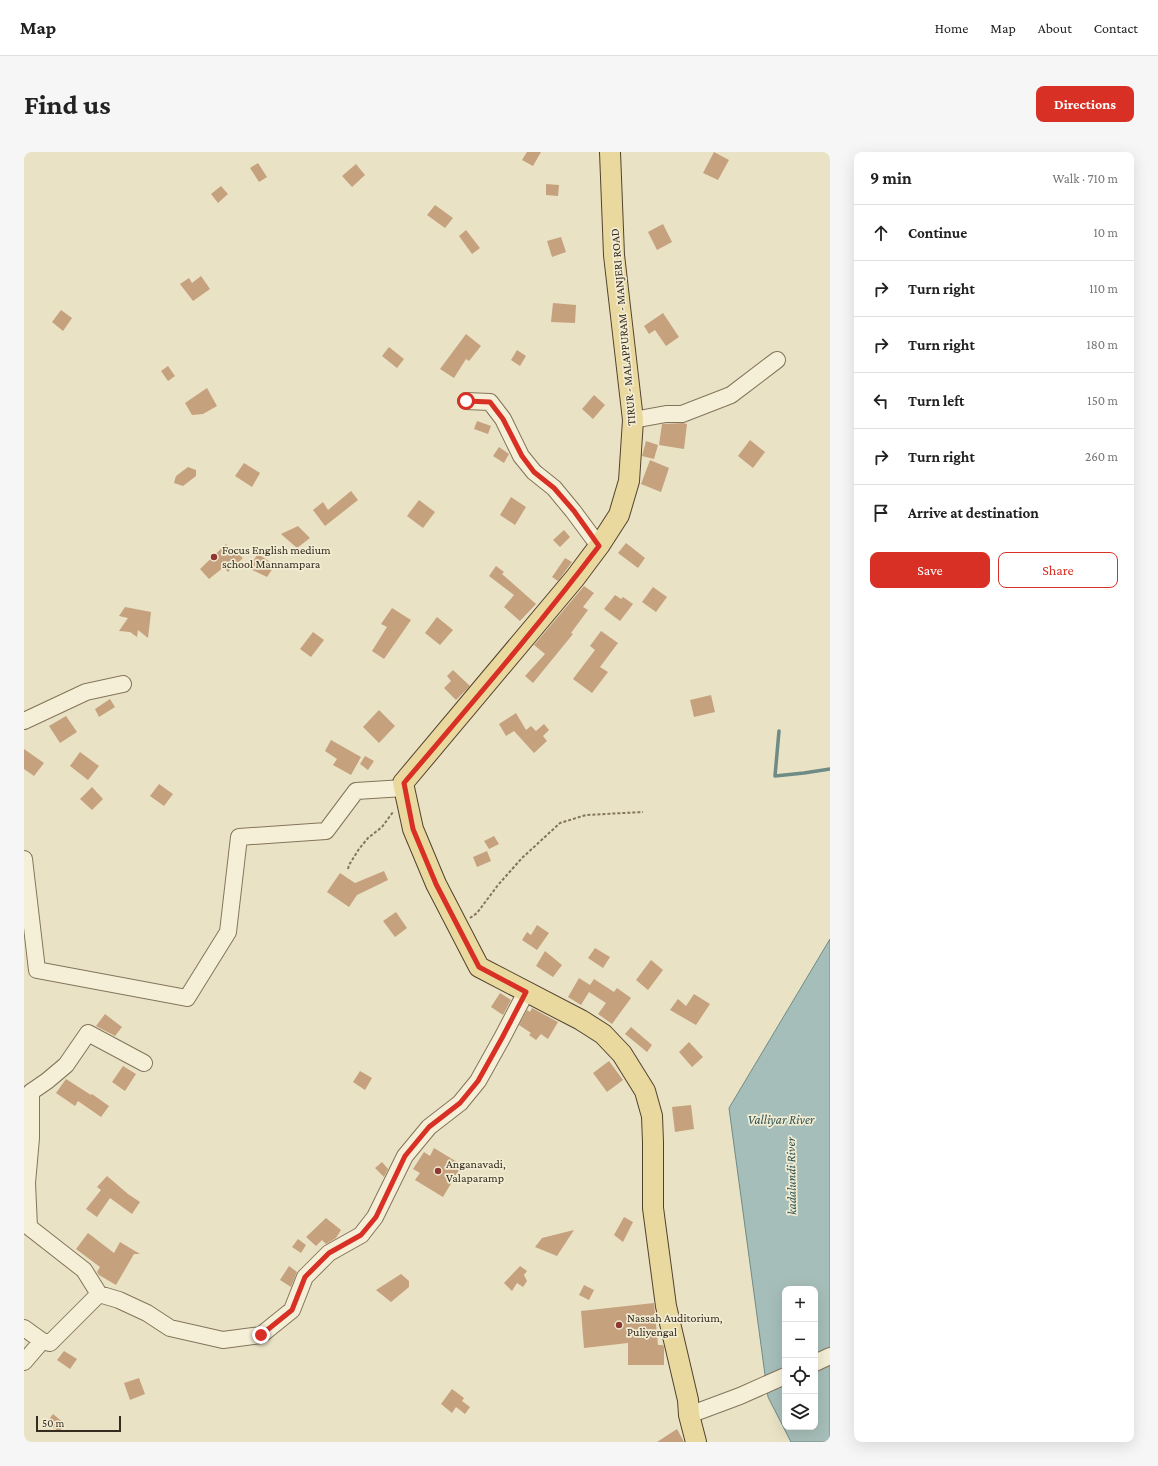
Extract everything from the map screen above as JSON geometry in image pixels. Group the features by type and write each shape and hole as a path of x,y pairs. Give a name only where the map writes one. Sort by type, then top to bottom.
{"main road":[{"name":"TIRUR - MALAPPURAM - MANJERI ROAD","path":"404,788 404,783 525,638 599,546 619,515 629,481 633,420 614,255 610,152"},
{"path":"404,788 413,829 436,884 479,967 581,1020 603,1034 622,1054 645,1090 652,1116 653,1208 666,1306 688,1400 689,1415 696,1442"}],"street":[{"path":"633,420 666,414 682,414 731,395 777,360"},
{"path":"466,401 490,402 503,419 522,456 534,472 554,488 574,511 599,546"},
{"path":"24,721 86,692 124,684"},
{"path":"24,859 37,970 187,998 228,932 239,837 326,831 356,791 404,788"},
{"path":"144,1063 88,1033 66,1065 47,1082 31,1092 31,1138 27,1183 29,1227 84,1270 99,1294 119,1300 147,1313 170,1328 223,1340 261,1335 292,1310 305,1277 329,1253 361,1235 376,1217 405,1156 429,1127 460,1103 478,1081 526,992"},
{"path":"24,1328 42,1341 50,1344 99,1294"},
{"path":"24,1362 42,1341"},
{"path":"818,1362 830,1356"},
{"path":"689,1415 740,1396 782,1377"}],"path":[{"path":"348,869 359,848 368,838 382,827 396,806 400,794 404,788"},
{"path":"458,928 477,913 498,885 522,858 560,823 586,815 644,812"}],"water":[{"name":"Valliyar River","path":"830,939 830,1442 791,1442 785,1430 818,1430 818,1286 782,1286 782,1424 768,1397 729,1108"}],"building":[{"path":"527,152 541,152 533,166 522,160"},
{"path":"714,152 729,160 718,180 703,173"},
{"path":"258,163 267,177 259,182 250,168"},
{"path":"356,164 365,175 352,187 342,176"},
{"path":"546,184 559,185 558,196 546,195"},
{"path":"221,186 228,194 218,203 211,194"},
{"path":"435,205 453,218 445,228 427,215"},
{"path":"663,224 672,242 657,250 648,232"},
{"path":"466,230 480,248 472,254 459,236"},
{"path":"561,237 566,252 552,257 547,241"},
{"path":"201,276 210,289 193,301 180,284 189,278 192,283"},
{"path":"553,303 576,305 575,323 551,322"},
{"path":"61,310 72,318 63,331 52,322"},
{"path":"663,313 679,337 666,346 655,330 649,334 644,326"},
{"path":"466,334 481,346 469,361 466,359 454,378 440,369"},
{"path":"389,347 404,359 397,368 382,356"},
{"path":"517,350 526,356 520,366 511,360"},
{"path":"168,366 175,376 168,381 161,371"},
{"path":"207,388 217,406 203,414 192,415 185,403"},
{"path":"594,395 605,405 593,419 582,409"},
{"path":"477,421 491,426 488,434 474,429"},
{"path":"662,424 687,424 684,449 659,445"},
{"path":"750,440 765,452 753,468 738,456"},
{"path":"646,441 658,445 654,459 642,456"},
{"path":"499,447 509,454 504,463 493,456"},
{"path":"650,460 669,468 661,492 641,484"},
{"path":"244,463 260,473 252,487 235,476"},
{"path":"188,467 196,470 196,476 183,486 174,483 176,476"},
{"path":"351,491 358,500 325,526 313,510 323,502 328,510"},
{"path":"511,497 526,507 515,525 500,515"},
{"path":"419,500 435,512 423,528 407,516"},
{"path":"298,526 310,538 297,548 281,534"},
{"path":"564,530 570,537 560,547 553,540"},
{"path":"626,543 645,558 638,568 618,553"},
{"path":"226,544 243,558 228,572 224,567 209,579 200,569"},
{"path":"258,554 275,565 267,577 248,568"},
{"path":"565,558 572,562 558,581 552,577"},
{"path":"496,566 504,572 502,574 536,604 520,621 504,607 514,595 489,576"},
{"path":"584,586 594,593 583,607 588,610 571,633 573,634 533,683 525,676 545,654 534,645"},
{"path":"653,587 667,597 656,612 642,602"},
{"path":"615,595 621,599 623,597 633,604 620,621 604,609"},
{"path":"125,607 151,612 148,638 138,630 137,637 130,632 119,631 128,618 119,616"},
{"path":"392,608 411,620 384,659 372,651 387,627 381,624"},
{"path":"437,617 453,630 440,645 425,633"},
{"path":"601,631 618,643 600,667 608,672 592,693 573,679 595,650 590,646"},
{"path":"313,632 324,640 311,657 300,649"},
{"path":"453,670 470,686 456,700 444,688 451,681 447,676"},
{"path":"711,695 715,712 694,717 690,700"},
{"path":"110,699 115,707 99,717 95,709"},
{"path":"379,710 395,726 379,743 363,727"},
{"path":"516,713 526,730 531,726 536,731 544,724 549,730 543,736 547,741 534,753 514,731 506,736 499,724"},
{"path":"66,716 77,732 60,743 49,726"},
{"path":"331,740 361,757 351,775 333,765 337,759 325,751"},
{"path":"24,749 44,763 34,776 24,769"},
{"path":"80,752 99,766 88,780 70,766"},
{"path":"365,756 374,761 368,770 360,764"},
{"path":"159,784 173,794 164,806 150,796"},
{"path":"92,787 103,799 92,810 80,799"},
{"path":"494,836 499,844 489,849 484,841"},
{"path":"487,851 491,861 477,867 473,857"},
{"path":"384,871 388,880 357,895 349,907 327,892 340,873 355,883"},
{"path":"396,912 407,928 395,937 383,921"},
{"path":"537,925 549,933 537,950 522,940 527,932 531,935"},
{"path":"595,948 610,957 603,968 588,958"},
{"path":"545,951 562,965 553,977 536,966"},
{"path":"651,960 663,970 648,990 636,980"},
{"path":"579,978 590,985 594,979 614,992 617,988 631,998 612,1024 598,1014 606,1003 589,992 581,1005 568,997"},
{"path":"500,993 511,1000 503,1015 491,1007"},
{"path":"694,994 710,1004 696,1025 670,1010 678,999 686,1006"},
{"path":"532,1008 558,1022 548,1039 541,1034 536,1040 529,1035 531,1033 519,1025 527,1010 530,1012"},
{"path":"105,1014 122,1027 115,1036 96,1026"},
{"path":"631,1027 652,1045 647,1052 625,1034"},
{"path":"689,1042 703,1057 692,1067 679,1052"},
{"path":"609,1061 623,1080 607,1092 593,1073"},
{"path":"123,1066 136,1074 125,1091 112,1082"},
{"path":"360,1071 372,1078 365,1090 353,1082"},
{"path":"66,1079 109,1106 101,1117 78,1101 75,1106 56,1093"},
{"path":"691,1105 694,1129 675,1132 672,1107"},
{"name":"Anganavadi, Valaparamp","path":"434,1148 462,1165 443,1197 415,1180 420,1173 413,1169 424,1152 430,1156"},
{"path":"382,1162 388,1169 384,1177 375,1168"},
{"path":"107,1176 140,1202 132,1214 110,1198 97,1217 86,1209 101,1190 97,1187"},
{"path":"624,1217 633,1222 623,1242 614,1235"},
{"path":"326,1218 341,1230 336,1238 326,1244 322,1240 316,1246 306,1237"},
{"path":"574,1230 557,1256 535,1247 542,1238"},
{"path":"88,1233 114,1253 120,1242 140,1254 134,1254 116,1285 99,1275 97,1272 100,1267 76,1249"},
{"path":"298,1239 306,1245 301,1253 292,1247"},
{"path":"289,1266 297,1272 291,1287 280,1280"},
{"path":"520,1266 527,1271 524,1275 527,1281 523,1287 517,1283 512,1291 504,1283"},
{"path":"401,1274 409,1281 409,1287 391,1302 376,1290"},
{"path":"584,1285 594,1290 589,1300 579,1295"},
{"name":"Nassah Auditorium, Puliyengal","path":"654,1303 658,1345 663,1345 664,1347 664,1365 628,1365 628,1343 584,1348 581,1311"},
{"path":"64,1351 77,1359 70,1369 57,1360"},
{"path":"139,1378 145,1394 130,1400 124,1383"},
{"path":"452,1389 464,1398 462,1401 470,1407 465,1414 456,1407 452,1413 441,1404"},
{"path":"53,1414 65,1424 59,1432 47,1422"},
{"path":"677,1429 684,1442 657,1442"}],"waterway":[{"path":"779,731 775,776 830,769"}],"place":[{"name":"Focus English medium school Mannampara","path":"214,557"},
{"name":"Anganavadi, Valaparamp","path":"438,1171"},
{"name":"Nassah Auditorium, Puliyengal","path":"619,1325"}],"route":[{"path":"261,1335 292,1310 305,1277 329,1253 361,1235 376,1217 405,1156 429,1127 460,1103 478,1081 526,992 479,967 436,884 413,829 404,783 575,578 599,546 574,511 554,488 534,472 522,456 503,419 490,402 466,401"}],"water label":[{"name":"kadalundi River","path":"791,1176"}]}
